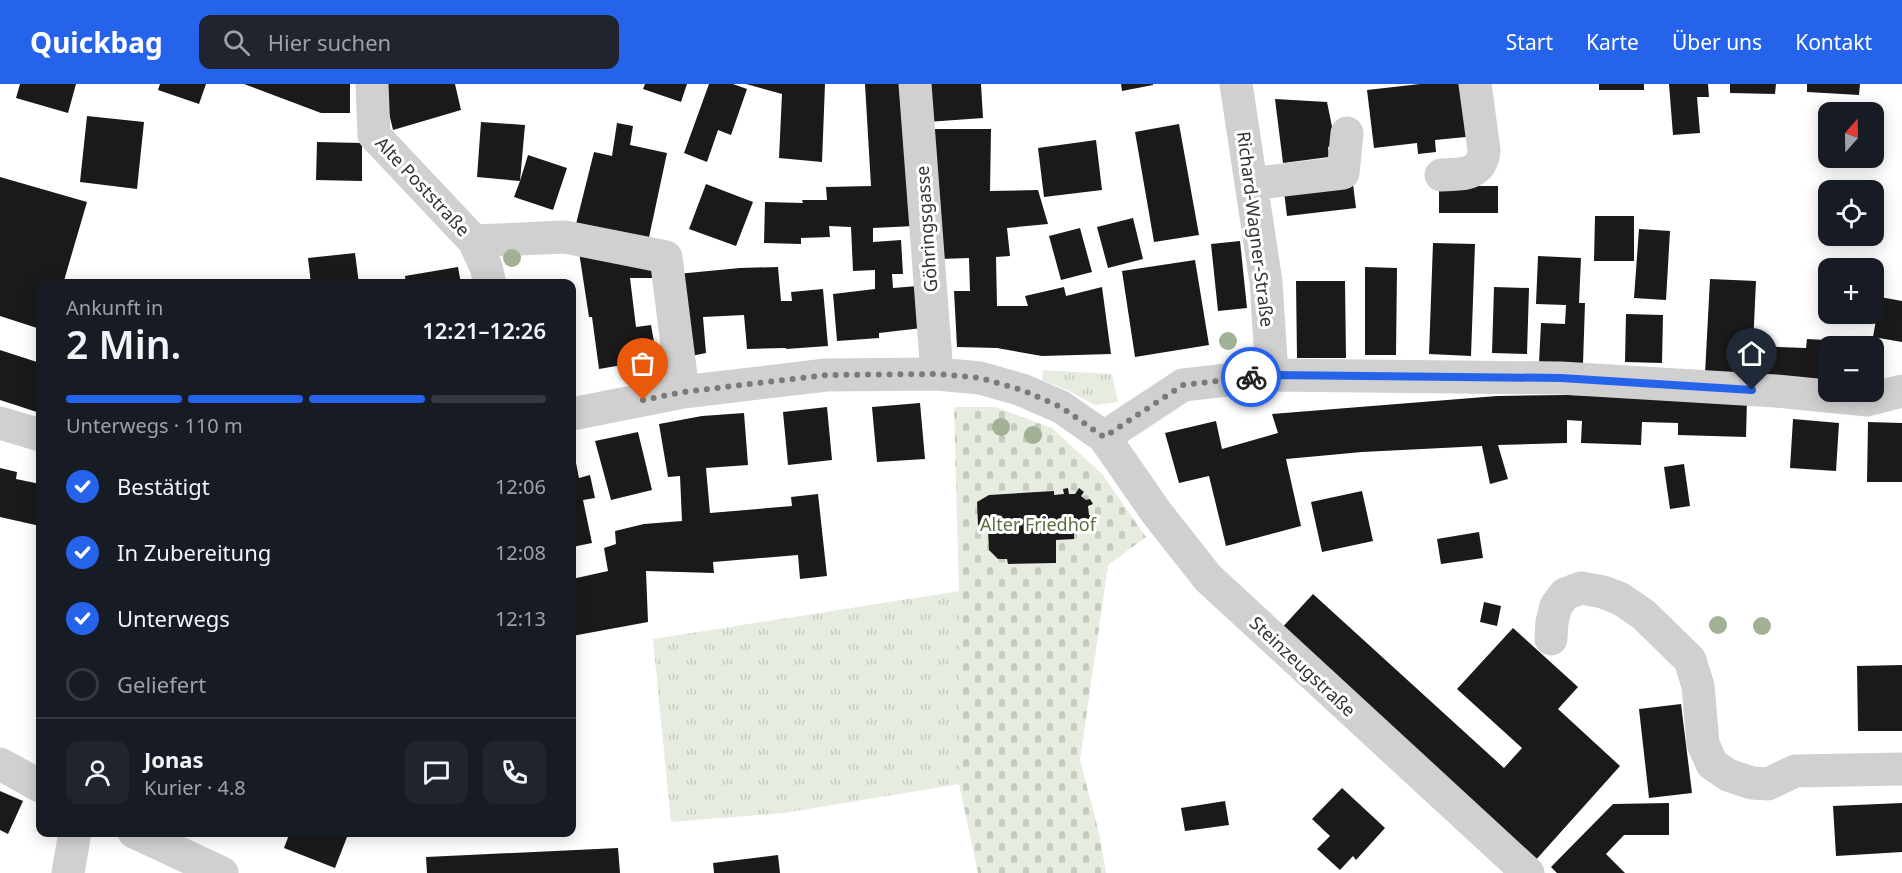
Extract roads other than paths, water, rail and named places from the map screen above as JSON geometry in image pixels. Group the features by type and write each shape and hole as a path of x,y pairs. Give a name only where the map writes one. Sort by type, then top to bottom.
{"street":[{"name":"Alte Poststraße","path":"372,84 374,135 474,241 486,267 488,279"},
{"name":"Göhringsgasse","path":"915,84 937,374"},
{"name":"Richard-Wagner-Straße","path":"1236,84 1266,282 1272,375"},
{"path":"1442,176 1473,171 1480,166 1483,159 1484,150 1475,84"},
{"path":"1251,184 1343,173 1347,133"},
{"path":"474,241 565,237 666,257 683,392"},
{"path":"576,413 683,392 826,375 937,374 980,378 1022,390 1061,407 1104,437 1183,385 1272,375 1561,378 1776,391 1867,400 1902,391"},
{"path":"0,423 36,434"},
{"name":"Steinzeugstraße","path":"1104,437 1156,512 1208,578 1528,873"},
{"path":"1551,639 1556,606 1565,594 1581,588 1603,591 1621,599 1644,615 1690,660 1698,686 1703,744 1712,764 1728,775 1752,783 1768,784 1795,771 1902,770"},
{"path":"0,764 36,784"},
{"path":"68,873 74,837"},
{"path":"145,837 222,873"}],"park label":[{"name":"Alter Friedhof","path":"1038,524"}]}
